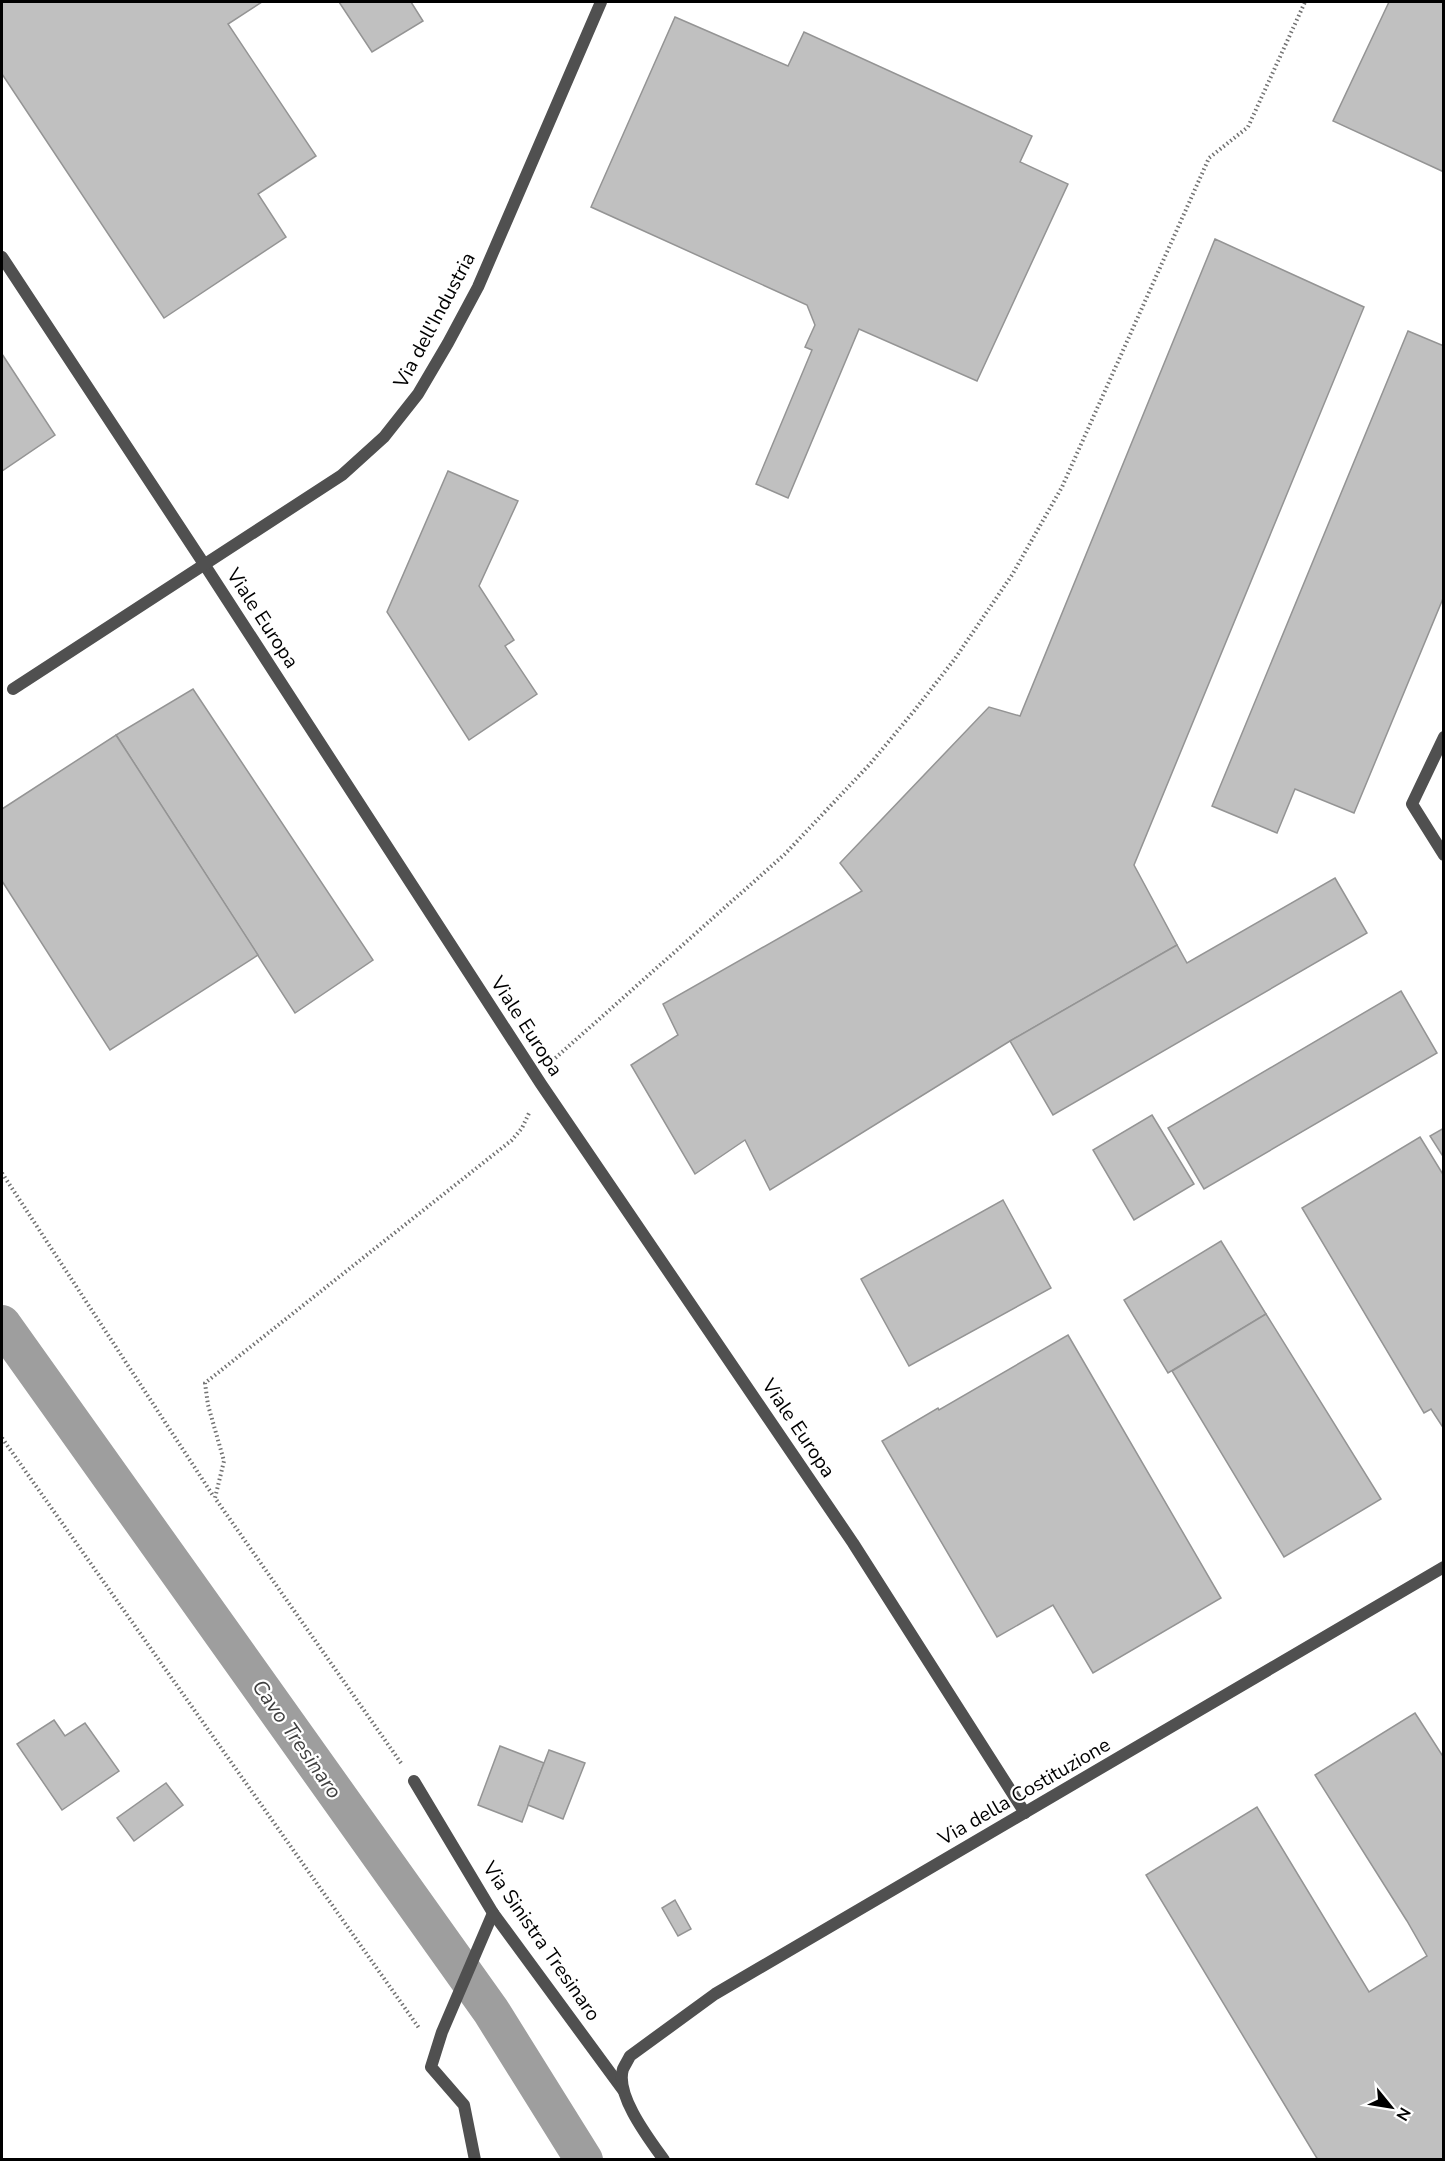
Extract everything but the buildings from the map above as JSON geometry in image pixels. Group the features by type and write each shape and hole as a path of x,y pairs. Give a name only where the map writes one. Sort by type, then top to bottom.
{"street":[{"name":"Via dell'Industria","path":"13,689 342,475 384,437 418,394 478,286 602,2"},
{"name":"Viale Europa","path":"2,257 541,1084 853,1543 1025,1813"},
{"path":"1443,737 1412,804 1443,855"},
{"name":"Via della Costituzione","path":"623,2090 623,2070 630,2056 715,1994 1443,1567"},
{"name":"Via Sinistra Tresinaro","path":"414,1781 493,1913 623,2090 642,2128 664,2160"},
{"path":"475,2160 464,2105 431,2067 442,2032 493,1913"}],"path":[{"path":"541,1084 550,1063 785,854 827,812 914,711 954,660 1012,574 1062,487 1209,158 1248,127 1305,2"},
{"path":"215,1497 224,1461 208,1405 205,1383 512,1140"},
{"path":"2,1173 215,1497 414,1781"},
{"path":"2,1438 436,2052"}],"waterway":[{"name":"Cavo Tresinaro","path":"2,1324 491,2011 584,2160"}]}
